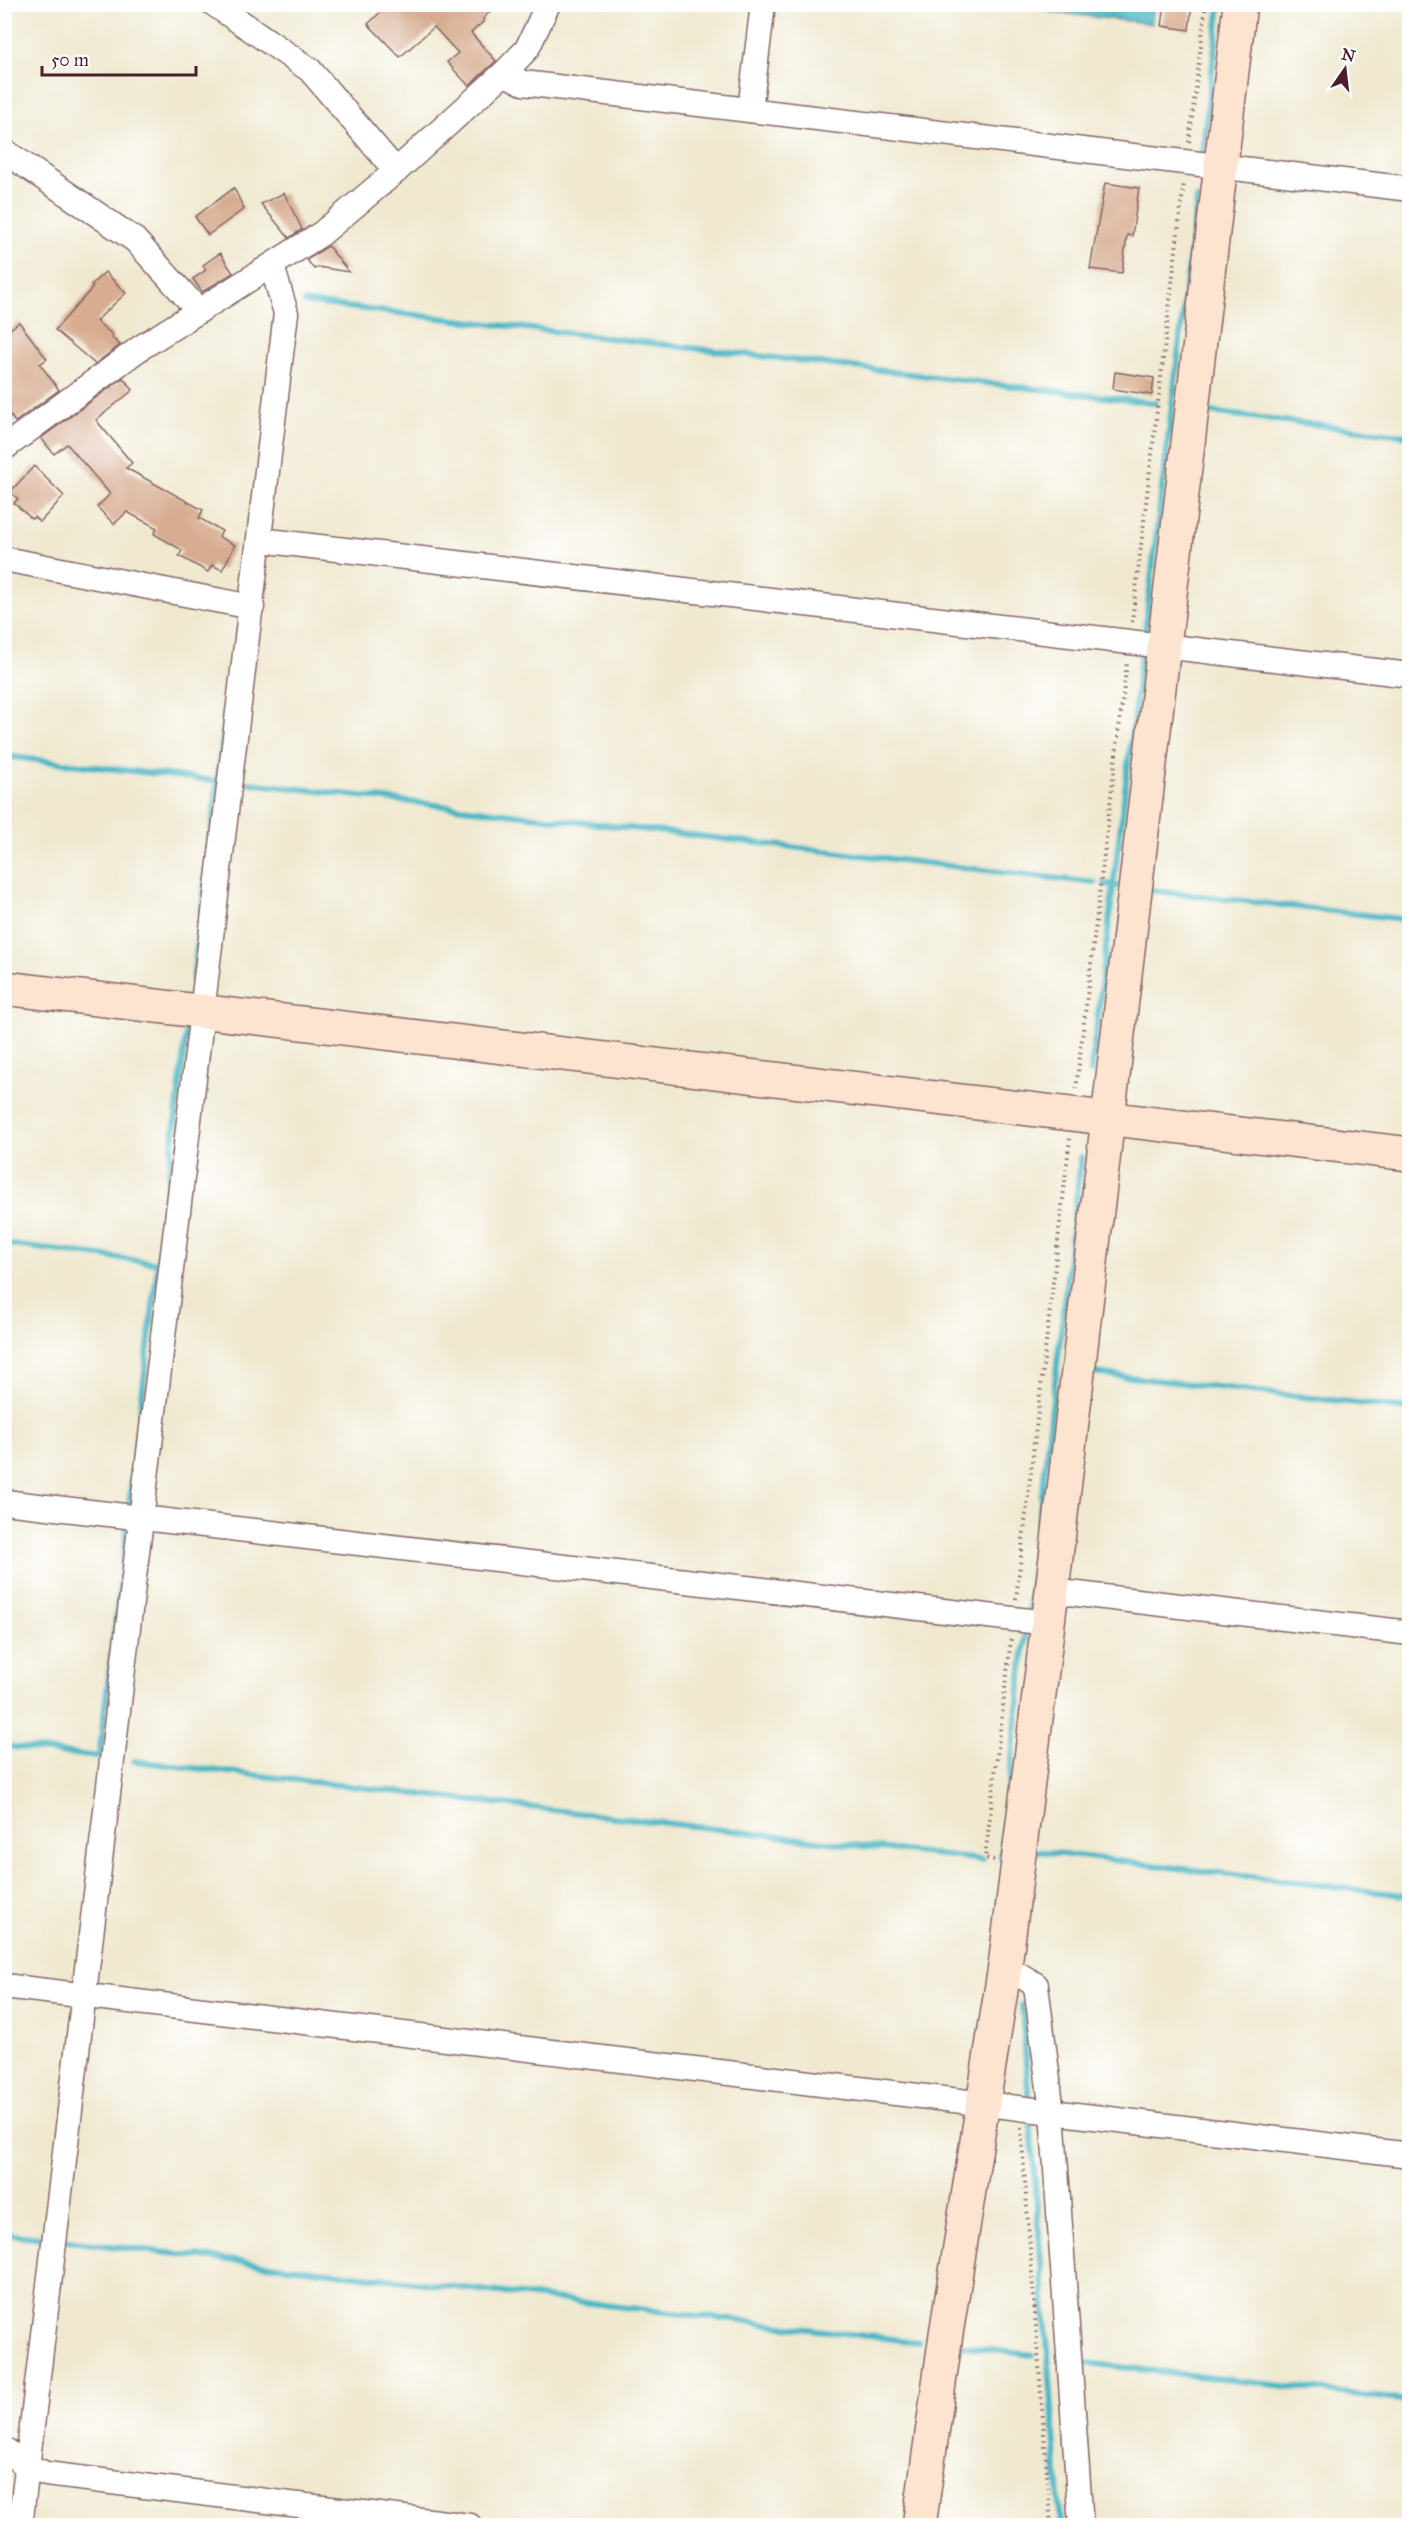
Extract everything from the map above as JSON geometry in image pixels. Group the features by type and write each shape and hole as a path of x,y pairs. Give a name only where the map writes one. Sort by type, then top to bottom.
{"street":[{"path":"214,4 310,70 396,171"},
{"path":"4,448 140,348 321,234 396,171 504,73 527,49 548,4"},
{"path":"750,110 763,4"},
{"path":"919,2526 946,2334 1005,1966 1052,1591 1107,1118 1145,644 1221,166 1240,4"},
{"path":"504,73 523,83 1410,189"},
{"path":"4,151 135,240 199,311"},
{"path":"20,2526 286,313 272,266"},
{"path":"260,540 1410,675"},
{"path":"4,559 252,608"},
{"path":"4,988 1410,1154"},
{"path":"4,1502 1048,1623"},
{"path":"1052,1591 1410,1633"},
{"path":"1005,1966 1036,1985 1032,2110 1081,2526"},
{"path":"4,1986 1410,2155"},
{"path":"4,2449 27,2466 46,2474 470,2526"}],"path":[{"path":"996,1860 985,1858 1073,1114 1145,644 1186,162 1206,4"},
{"path":"1032,2110 1051,2526"}],"water":[{"path":"1154,4 1152,24 1051,12 1046,5"}],"building":[{"path":"389,4 497,4 471,33 496,61 469,86 447,62 458,53 434,27 400,57 368,24"},
{"path":"1165,4 1192,4 1189,30 1162,26"},
{"path":"1105,183 1139,188 1132,236 1127,235 1122,273 1090,269"},
{"path":"234,188 244,209 208,235 195,217"},
{"path":"284,193 302,229 289,238 261,204"},
{"path":"328,246 349,272 318,267 314,269 307,260"},
{"path":"220,253 233,273 202,292 193,279 206,270 203,265"},
{"path":"105,272 126,293 96,321 113,335 111,337 120,345 95,364 55,330 93,287 91,285"},
{"path":"19,322 47,359 40,364 59,390 15,422 4,407 4,334"},
{"path":"1115,372 1154,378 1152,395 1113,389"},
{"path":"123,378 133,390 96,420 132,463 126,468 203,510 199,518 222,531 219,537 235,545 222,570 212,565 208,572 179,556 182,550 154,534 157,528 127,512 114,524 97,507 110,494 67,444 54,454 41,438"},
{"path":"34,466 64,496 40,522 34,517 32,519 14,503 18,499 10,492"}],"waterway":[{"path":"1202,156 1220,4"},
{"path":"1144,638 1197,198"},
{"path":"305,302 1155,403"},
{"path":"1209,412 1410,436"},
{"path":"1091,1072 1142,648"},
{"path":"193,980 228,697"},
{"path":"4,756 217,781"},
{"path":"250,783 1095,883"},
{"path":"1105,884 1117,886"},
{"path":"1149,890 1410,920"},
{"path":"129,1503 187,1026"},
{"path":"1028,1615 1081,1157"},
{"path":"4,1244 158,1263"},
{"path":"1094,1373 1410,1409"},
{"path":"99,1757 127,1527"},
{"path":"1001,1857 1026,1632"},
{"path":"4,1746 100,1757"},
{"path":"134,1761 982,1860"},
{"path":"1037,1851 1410,1896"},
{"path":"1022,2005 1029,2104"},
{"path":"1030,2114 1061,2526"},
{"path":"4,2234 43,2238"},
{"path":"68,2241 918,2342"},
{"path":"956,2345 1032,2355"},
{"path":"1079,2362 1410,2401"}]}
